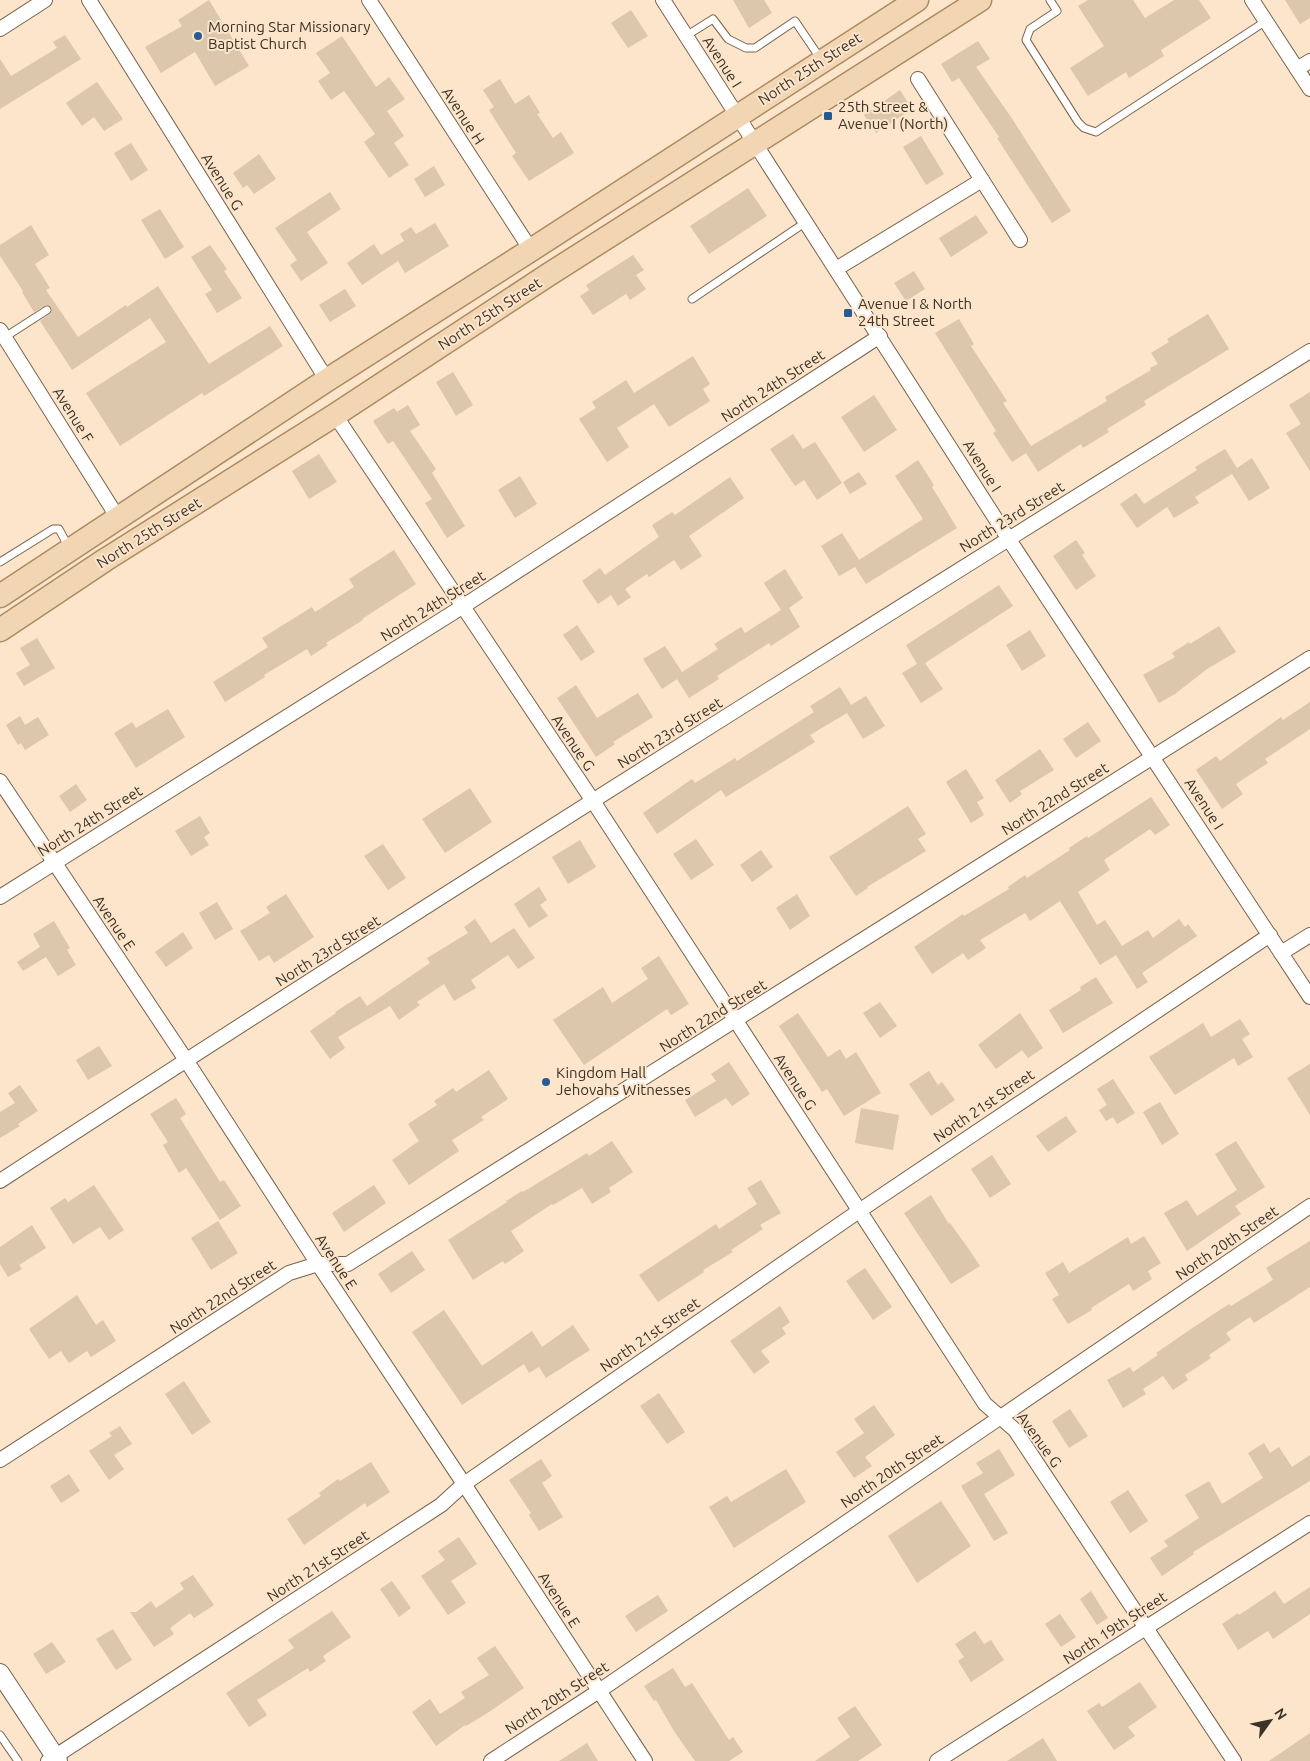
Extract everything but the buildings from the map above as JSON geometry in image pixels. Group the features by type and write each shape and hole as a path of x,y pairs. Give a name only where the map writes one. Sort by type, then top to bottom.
{"main road":[{"name":"North 25th Street","path":"0,596 327,380 917,0"},
{"name":"North 25th Street","path":"0,630 105,560 335,415 548,275 980,0"},
{"path":"335,415 335,395 347,381 476,297 488,278"},
{"path":"0,610 104,540 114,529 118,518"}],"street":[{"path":"0,29 45,0"},
{"name":"Avenue G","path":"89,0 327,380"},
{"name":"Avenue H","path":"369,0 531,250"},
{"name":"Avenue I","path":"663,0 1008,538 1310,997"},
{"path":"1252,0 1310,89"},
{"path":"1297,69 1310,61"},
{"path":"918,79 1020,240"},
{"path":"836,269 982,180"},
{"name":"Avenue F","path":"2,333 118,518"},
{"name":"North 24th Street","path":"0,898 53,862 462,607 880,336"},
{"name":"North 23rd Street","path":"0,1181 186,1060 1008,538 1310,351"},
{"name":"Avenue G","path":"335,415 593,801 985,1404 1015,1430 1234,1761"},
{"name":"North 22nd Street","path":"0,1460 288,1273 318,1264 348,1264 1310,658"},
{"name":"Avenue E","path":"0,781 186,1060 645,1761"},
{"name":"North 21st Street","path":"54,1760 441,1505 464,1484 859,1211 1270,934"},
{"path":"1281,953 1310,935"},
{"name":"North 20th Street","path":"491,1761 599,1691 1310,1206"},
{"name":"North 19th Street","path":"937,1761 1310,1523"},
{"path":"0,1673 54,1760"}],"lane":[{"path":"1050,0 1057,11 1030,28 1026,40 1078,122 1084,128 1096,132 1266,21"},
{"path":"686,36 713,18 728,39 746,48 755,48 795,21 822,62"},
{"path":"692,299 806,222"},
{"path":"2,333 47,310"},
{"path":"0,562 53,529 58,529 70,549"},
{"path":"0,1735 18,1761"}],"place":[{"name":"Morning Star Missionary Baptist Church","path":"198,36"},
{"name":"25th Street & Avenue I (North)","path":"828,116"},
{"name":"Avenue I & North 24th Street","path":"848,313"},
{"name":"Kingdom Hall Jehovahs Witnesses","path":"546,1082"}]}
